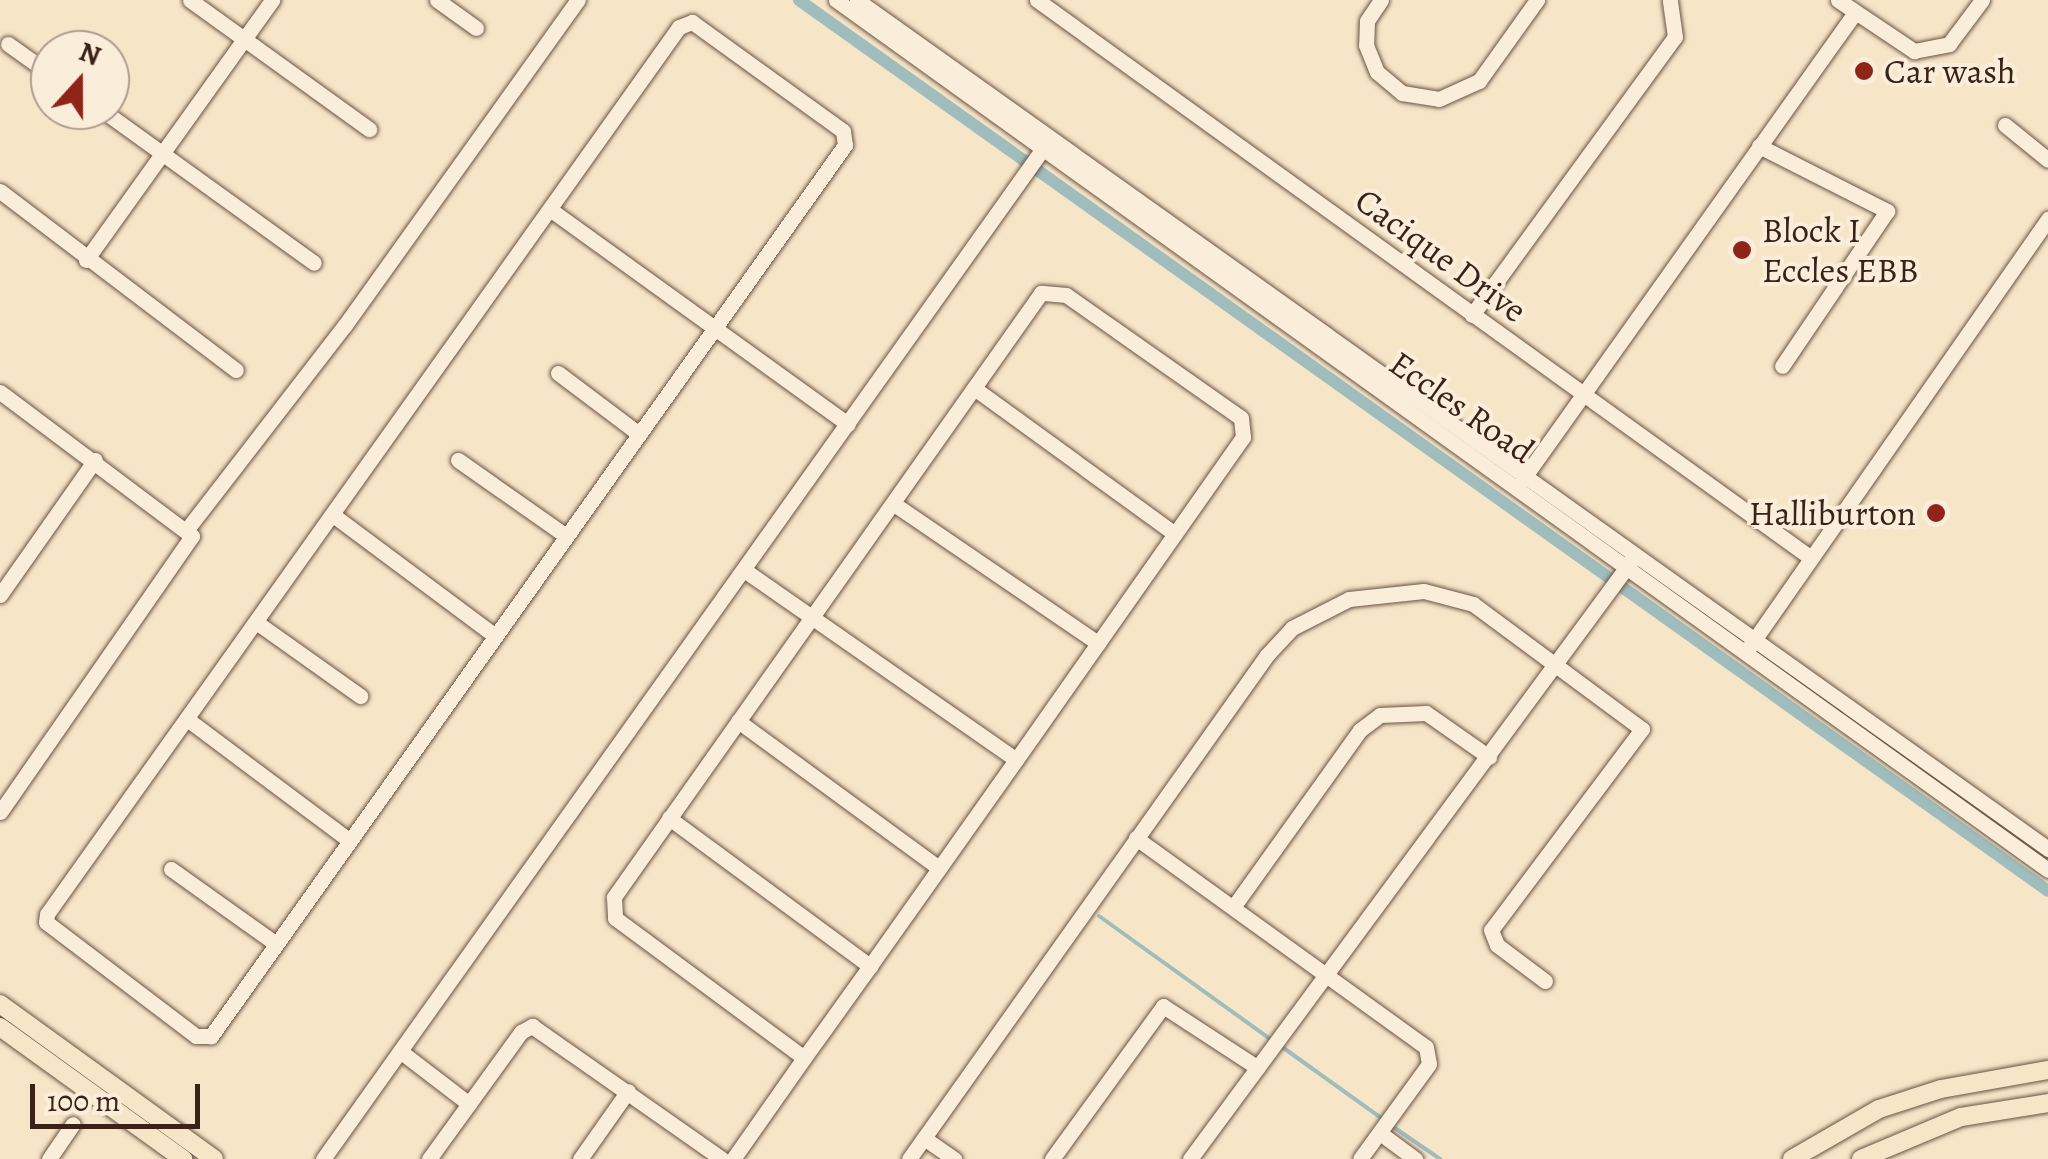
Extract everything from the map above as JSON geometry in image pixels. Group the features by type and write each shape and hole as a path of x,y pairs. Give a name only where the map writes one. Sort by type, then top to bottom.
{"main road":[{"path":"0,1004 214,1159"},
{"path":"0,1027 183,1159"},
{"path":"1792,1159 1880,1109 1941,1089 2048,1070"},
{"path":"1861,1159 1960,1118 2048,1103"}],"street":[{"path":"190,0 369,130"},
{"path":"86,260 272,0"},
{"path":"437,0 476,28"},
{"path":"188,528 346,325 578,0"},
{"name":"Eccles Road","path":"836,0 1046,143 1523,478 1751,644 2048,848"},
{"name":"Eccles Road","path":"857,0 1046,143"},
{"name":"Cacique Drive","path":"1037,0 1811,558"},
{"path":"1381,0 1367,20 1366,45 1378,72 1402,94 1439,99 1479,81 1537,0"},
{"path":"1472,315 1676,38 1670,0"},
{"path":"1838,0 1914,51 1949,44 1982,0"},
{"path":"1523,478 1580,392 1854,14"},
{"path":"692,22 846,139 716,328 205,1038 46,922 679,26 692,22"},
{"path":"8,44 30,60"},
{"path":"2005,124 2048,160"},
{"path":"130,129 314,263"},
{"path":"324,1159 746,572 1046,143"},
{"path":"1759,146 1887,212 1782,366"},
{"path":"0,191 86,260 236,370"},
{"path":"551,210 848,424"},
{"path":"1751,644 2048,218"},
{"path":"733,1159 1244,437 1241,418 1053,291 1041,293 614,896 615,918 804,1058"},
{"path":"558,373 639,434"},
{"path":"974,388 1175,534"},
{"path":"0,392 188,528 191,545 0,812"},
{"path":"0,595 94,460"},
{"path":"458,460 566,536"},
{"path":"894,504 1098,643"},
{"path":"333,516 494,635"},
{"path":"1190,1159 1330,975 1632,559"},
{"path":"746,572 1016,760"},
{"path":"909,1159 1277,642 1349,599 1391,591 1457,598 1642,729 1492,930 1497,945 1546,981"},
{"path":"256,622 360,696"},
{"name":"Eccles Road","path":"1751,644 2048,870"},
{"path":"1234,906 1368,722 1395,710 1426,713 1489,756"},
{"path":"187,719 350,840"},
{"path":"738,721 940,868"},
{"path":"670,818 870,966"},
{"path":"1136,838 1330,975 1430,1055 1360,1159"},
{"path":"171,869 276,944"},
{"path":"1052,1159 1164,1006 1258,1068"},
{"path":"429,1159 521,1032 532,1026 722,1159"},
{"path":"400,1051 469,1104"},
{"path":"580,1159 628,1091"},
{"path":"50,1159 73,1124"},
{"path":"1380,1133 1415,1159"},
{"path":"924,1138 954,1159"}],"waterway":[{"path":"799,0 2048,891"},
{"path":"1099,916 1270,1039"},
{"path":"0,1016 171,1139"},
{"path":"1278,1044 1380,1117"},
{"path":"1395,1128 1440,1159"}],"place":[{"name":"Car wash","path":"1864,71"},
{"name":"Block I Eccles EBB","path":"1742,250"},
{"name":"Halliburton","path":"1936,513"}]}
